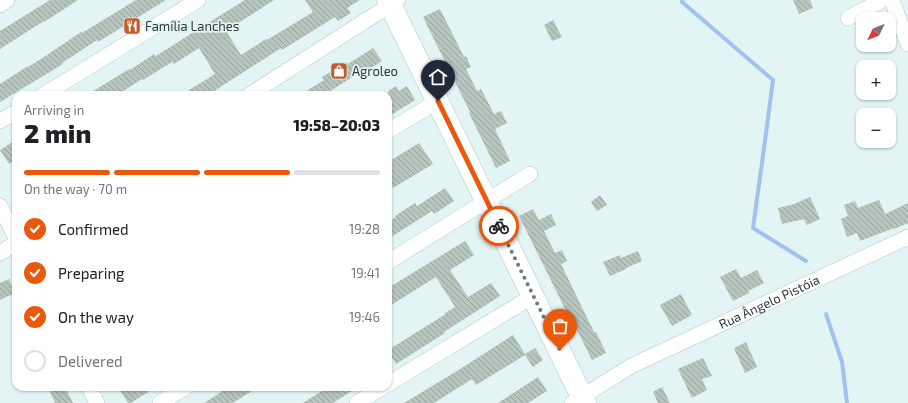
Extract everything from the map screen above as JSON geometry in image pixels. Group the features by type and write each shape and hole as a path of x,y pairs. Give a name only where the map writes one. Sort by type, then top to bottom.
{"street":[{"path":"0,5 8,0"},
{"path":"50,91 198,0"},
{"path":"848,18 882,0"},
{"path":"892,0 908,44"},
{"path":"255,91 392,2 438,101 533,296 580,401"},
{"path":"392,130 438,101"},
{"path":"0,121 12,114"},
{"path":"392,260 530,174"},
{"path":"0,206 12,230"},
{"name":"Rua Ângelo Pistóia","path":"580,401 631,366 908,237"},
{"path":"0,253 12,246"},
{"path":"392,382 533,296"},
{"path":"91,391 97,403"},
{"path":"160,403 180,391"},
{"path":"357,403 376,391"}],"building":[{"path":"50,0 78,0 0,49 0,31"},
{"path":"136,0 166,0 98,42 97,40 62,63 63,64 18,91 12,91 12,95 0,102 0,84 81,32 82,33"},
{"path":"245,0 274,0 226,31 241,55 313,12 305,0 360,0 347,8 351,13 338,21 335,17 282,50 281,48 214,91 187,91 215,74 199,48 174,64 172,62 123,91 93,91 154,54 156,56"},
{"path":"793,0 810,0 813,8 799,14"},
{"path":"440,9 464,57 466,56 471,67 466,69 477,91 481,89 494,114 501,111 507,123 495,129 510,161 496,168 423,17"},
{"path":"553,20 562,37 552,41 544,25"},
{"path":"373,48 382,61 358,76 357,74 330,91 306,91 324,80 322,77 347,62 348,64"},
{"path":"396,86 399,91 407,86 415,100 392,114 392,91 388,91"},
{"path":"12,142 12,162 9,164 0,150"},
{"path":"419,143 433,164 393,188 392,160"},
{"path":"445,188 454,201 434,214 432,211 392,236 392,220 415,203 417,206"},
{"path":"600,195 607,205 597,211 591,202"},
{"path":"810,197 820,219 807,225 804,219 782,224 778,208 794,204"},
{"path":"879,200 885,214 908,203 908,223 860,241 857,233 847,237 841,219 848,216 844,205 855,201 858,208"},
{"path":"533,209 539,220 551,214 556,225 544,231 555,253 562,250 567,261 561,264 594,332 596,332 606,353 592,360 519,216"},
{"path":"465,241 474,255 450,270 468,297 491,283 500,296 396,364 392,358 392,348 455,307 436,277 392,304 392,286"},
{"path":"638,251 642,261 610,276 603,262 620,255 621,258"},
{"path":"736,269 741,278 757,270 764,283 733,301 720,277"},
{"path":"9,279 12,286 12,294 0,300 0,283"},
{"path":"681,294 692,315 672,326 660,305"},
{"path":"513,335 525,354 535,348 543,360 533,367 525,355 476,385 472,379 434,403 404,403 457,371"},
{"path":"746,342 757,367 745,373 734,348"},
{"path":"703,358 712,376 702,379 707,390 692,398 678,369"},
{"path":"538,377 547,391 528,403 498,403"},
{"path":"662,387 670,403 658,403 653,392"},
{"path":"50,391 67,391 73,403 55,403"},
{"path":"120,391 150,391 131,403 128,403"},
{"path":"223,391 252,391 233,403 204,403"},
{"path":"322,391 352,391 333,403 303,403"}],"waterway":[{"path":"682,0 682,2 773,80 753,228 806,261"},
{"path":"826,314 842,362 847,403"}],"way so far":[{"path":"499,226 560,350"}],"place":[{"name":"Família Lanches","path":"132,26"},
{"name":"Agroleo","path":"339,71"}],"route":[{"path":"438,101 499,226"}]}
